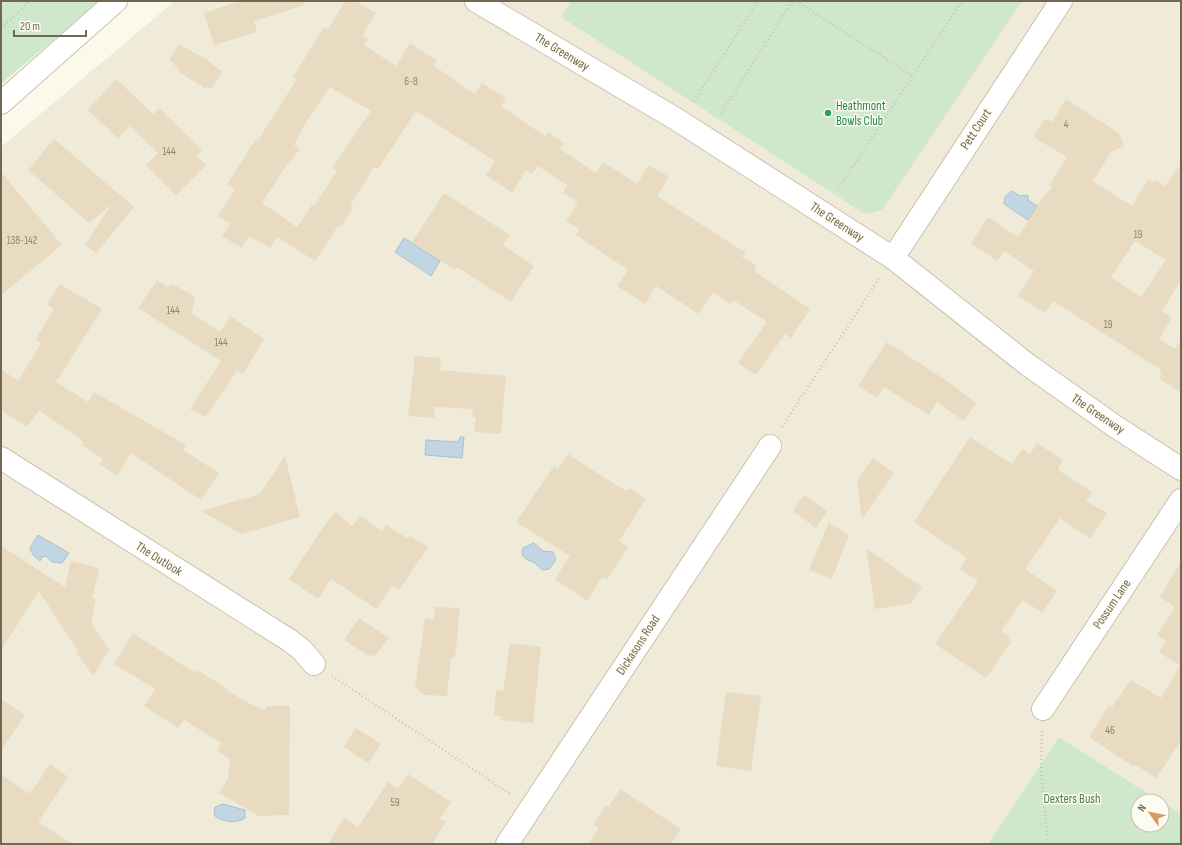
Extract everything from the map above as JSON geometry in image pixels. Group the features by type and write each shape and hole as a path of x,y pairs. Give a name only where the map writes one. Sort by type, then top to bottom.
{"street":[{"path":"1,103 116,1"},
{"name":"The Greenway","path":"476,1 676,119 893,258 1028,366 1116,427 1181,469"},
{"name":"Pett Court","path":"893,258 1061,1"},
{"name":"Dickasons Road","path":"508,844 770,446"},
{"name":"The Outlook","path":"1,458 289,640 302,650 314,664"},
{"name":"Possum Lane","path":"1042,709 1181,500"}],"path":[{"path":"1,28 30,1"},
{"path":"694,101 758,1"},
{"path":"721,114 792,1"},
{"path":"796,1 913,76"},
{"path":"838,191 962,1"},
{"path":"770,446 893,258"},
{"path":"314,664 531,808"},
{"path":"1042,709 1041,772 1048,844"}],"shaded area":[{"path":"175,1 1181,1 1181,814 1170,807 1170,793 1148,793 1059,737 988,844 1,844 1,147"}],"green space":[{"path":"1,1 99,1 1,84"},
{"name":"Heathmont Bowls Club","path":"571,1 1022,1 882,210 865,214 561,17"},
{"name":"Dexters Bush","path":"1059,737 1147,793 1130,793 1130,833 1170,833 1170,807 1181,814 1181,844 988,844"}],"water":[{"path":"1012,191 1020,196 1028,196 1028,200 1037,206 1028,220 1004,204 1005,197"},
{"path":"404,238 440,261 431,276 395,252"},
{"path":"460,437 464,437 462,458 425,455 426,440 458,442"},
{"path":"38,535 69,553 62,563 52,562 46,556 42,557 40,561 33,555 30,548"},
{"path":"534,543 543,551 553,552 556,560 549,569 543,570 523,556 523,548"},
{"path":"223,804 245,810 245,818 234,822 220,819 214,815 215,807"}],"building":[{"path":"240,1 304,1 305,5 254,21 257,32 214,45 204,13"},
{"path":"345,1 355,1 376,13 362,36 368,39 364,45 396,66 410,43 437,61 434,66 475,94 482,83 506,98 501,106 545,136 548,132 564,143 560,149 596,173 603,162 637,184 649,165 669,177 657,196 746,253 742,257 757,266 754,271 810,309 791,338 785,334 756,375 738,363 767,322 733,300 730,304 713,292 699,314 656,286 645,304 617,286 628,270 576,235 579,229 566,221 578,202 563,193 567,185 538,166 532,174 526,170 512,193 486,175 495,161 416,111 378,169 374,167 350,206 353,208 341,227 338,226 315,261 277,237 270,248 249,236 242,248 222,236 230,224 218,216 235,190 227,184 256,139 258,140 297,79 293,77 324,27 328,29","holes":["330,87 371,111 332,168 337,171 314,206 312,205 297,227 262,203 288,163 289,164 300,149 294,145 306,122"]},
{"path":"179,44 207,60 222,72 211,89 207,86 206,89 181,73 170,59"},
{"path":"116,79 153,114 159,108 202,150 196,156 206,165 176,195 146,165 158,153 130,126 118,138 88,110"},
{"path":"1066,99 1119,133 1124,146 1111,152 1093,181 1132,206 1148,179 1154,182 1155,180 1165,186 1181,164 1181,280 1162,311 1172,318 1159,339 1175,349 1181,339 1181,393 1159,378 1162,374 1160,372 1161,370 1053,301 1045,313 1018,296 1034,271 1004,251 997,261 971,243 988,217 1018,237 1042,199 1053,186 1049,186 1067,157 1033,137 1045,119 1052,122","holes":["1135,241 1166,260 1141,297 1111,277"]},
{"path":"54,139 134,207 96,253 85,245 112,204 89,223 28,170"},
{"path":"1,172 62,245 1,295"},
{"path":"444,193 510,235 503,245 534,266 511,302 457,267 455,270 412,242"},
{"path":"157,280 167,287 173,284 195,297 192,313 220,332 230,316 264,339 243,374 237,371 206,417 190,409 221,361 138,308"},
{"path":"60,284 102,309 56,382 88,402 94,392 186,445 183,450 219,473 201,500 131,453 117,476 100,464 103,459 82,445 84,442 39,410 27,427 1,410 1,369 18,381 41,343 36,339 54,309 47,304"},
{"path":"887,342 950,383 976,403 964,421 937,402 929,415 884,387 877,398 858,386"},
{"path":"415,356 441,358 440,370 506,376 501,434 474,432 476,417 472,417 473,409 435,407 434,418 408,416"},
{"path":"970,437 1012,464 1022,449 1030,454 1037,443 1063,460 1058,470 1092,492 1086,501 1107,513 1090,539 1060,518 1025,569 1057,591 1042,613 1023,600 1001,631 1010,637 1008,640 1011,642 986,678 935,644 978,581 960,569 967,558 914,522"},
{"path":"568,454 619,487 627,491 629,488 646,499 619,541 628,547 607,580 602,577 587,601 555,579 570,556 516,522 554,466 558,469"},
{"path":"285,456 300,517 241,534 201,511 260,494"},
{"path":"873,458 894,473 862,519 857,481"},
{"path":"804,495 827,511 816,528 793,511"},
{"path":"336,512 352,526 361,516 382,531 386,525 408,539 410,536 428,547 399,590 392,586 377,609 331,579 318,599 289,579 326,523"},
{"path":"829,522 849,536 832,579 809,570"},
{"path":"1,546 65,587 71,561 99,568 92,599 96,599 91,623 109,650 93,676 76,652 78,651 39,591 1,650"},
{"path":"866,548 922,587 911,604 875,609"},
{"path":"1181,562 1181,741 1156,778 1136,765 1134,767 1089,737 1109,705 1112,707 1131,680 1161,698 1180,666 1159,652 1166,641 1157,635 1175,607 1160,597"},
{"path":"435,607 460,608 455,658 451,657 447,696 425,695 415,687 425,618 434,619"},
{"path":"359,618 389,638 374,657 371,654 369,656 344,640"},
{"path":"133,633 195,673 197,670 228,689 227,691 264,711 267,706 290,706 289,815 259,816 219,793 228,779 230,760 217,750 221,743 184,720 178,728 144,706 155,689 114,664"},
{"path":"510,643 541,647 533,723 500,720 501,716 494,715 496,690 503,691"},
{"path":"726,692 761,696 751,771 716,766"},
{"path":"1,699 25,715 1,751"},
{"path":"356,728 381,744 368,763 344,747"},
{"path":"50,764 68,777 38,822 73,844 1,844 1,775 30,794"},
{"path":"408,774 451,802 440,819 446,822 432,844 328,844 344,818 358,827 388,782 398,789"},
{"path":"620,789 681,829 671,844 589,844 599,828 593,825 606,805 609,807"}],"place":[{"name":"Heathmont Bowls Club","path":"828,113"}]}
